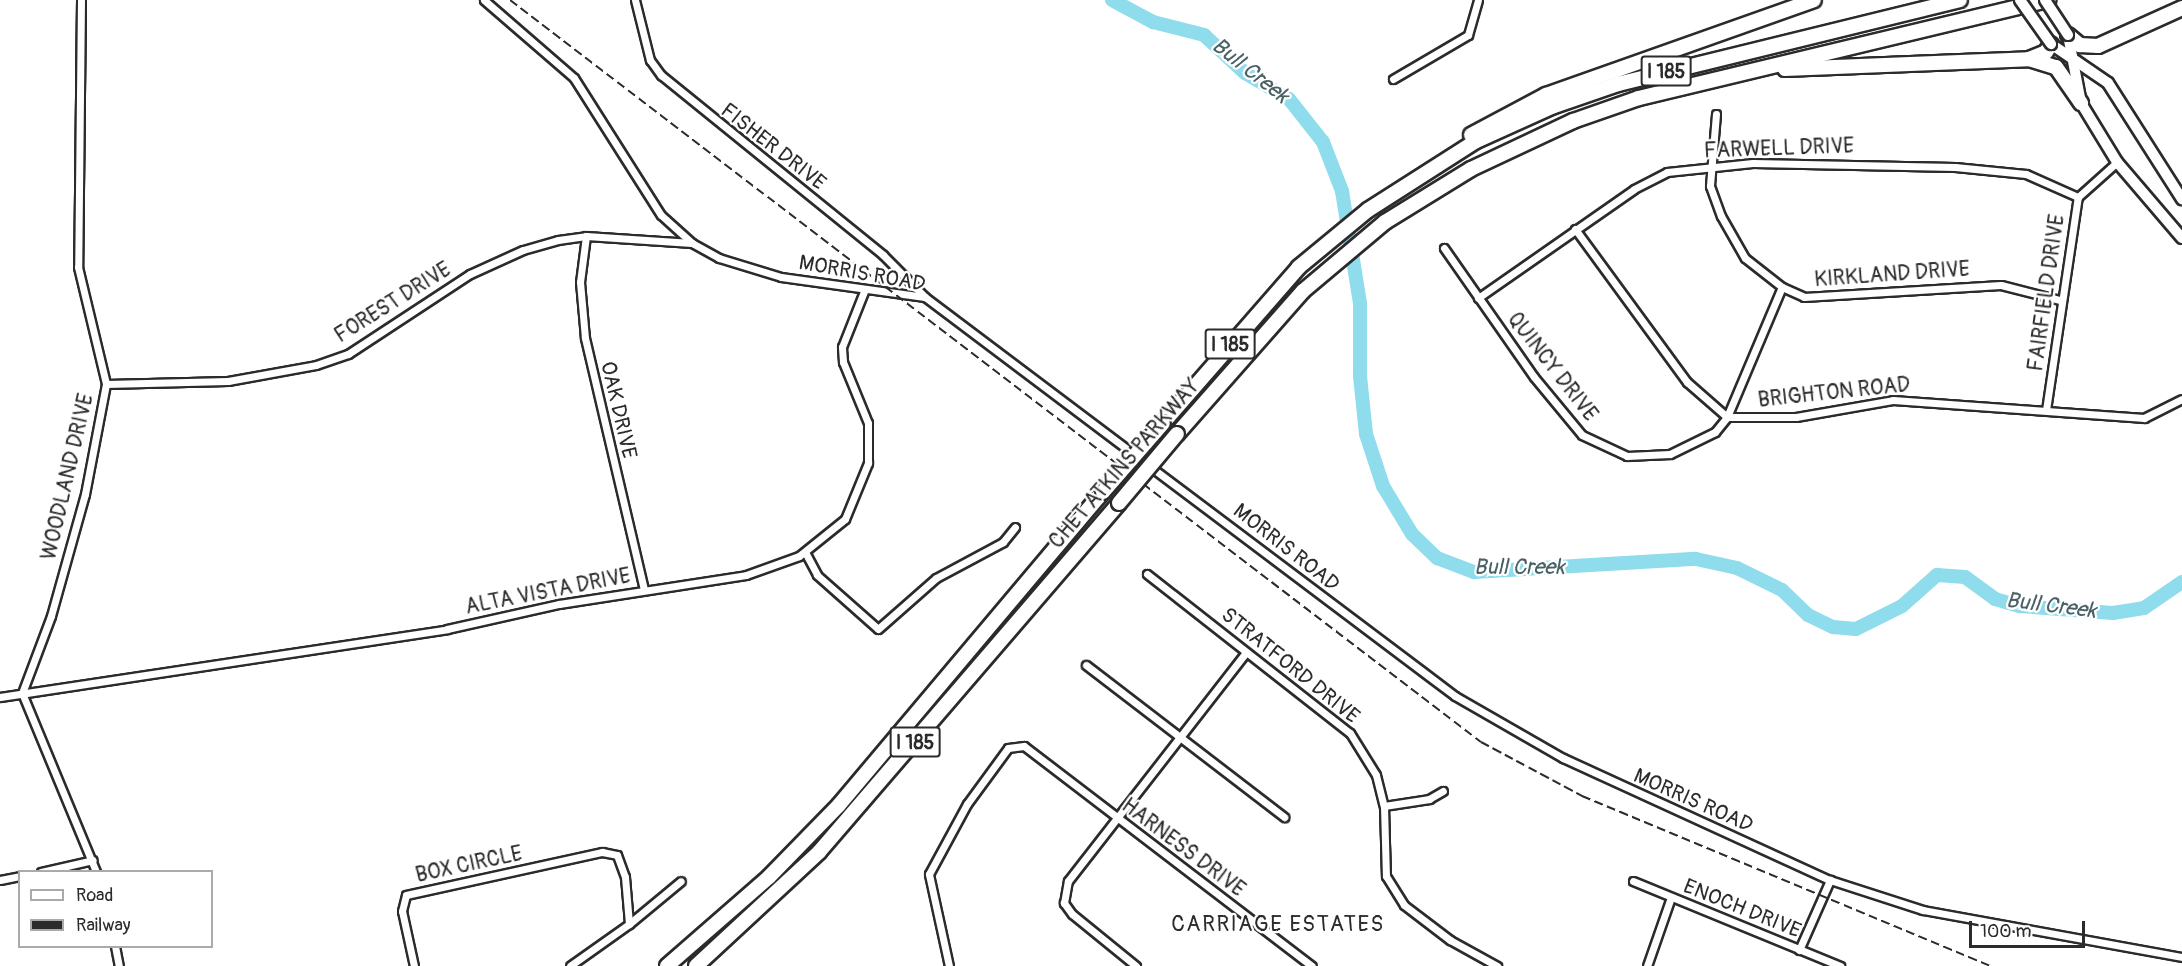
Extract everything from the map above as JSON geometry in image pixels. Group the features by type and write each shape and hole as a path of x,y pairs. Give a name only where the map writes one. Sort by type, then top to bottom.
{"highway":[{"path":"1392,190 1490,123 1546,95 1814,0"},
{"name":"I 185","path":"1392,190 1476,141 1554,106 1710,59 1960,0"},
{"name":"CHET ATKINS PARKWAY","path":"696,966 819,852 1177,434 1303,291 1395,216 1471,169 1573,121 1746,71 2046,0"},
{"path":"2068,35 2080,45 2098,46 2182,8"},
{"path":"2029,59 2046,52 2050,44"},
{"path":"1746,71 2029,59 2056,67 2081,103"},
{"name":"CHET ATKINS PARKWAY","path":"667,966 769,877 839,805 1103,492 1299,267 1392,190"}],"main road":[{"path":"2020,0 2050,44 2108,83 2182,199"},
{"path":"2046,0 2068,35 2075,62 2081,103 2117,162 2182,238"}],"street":[{"name":"WOODLAND DRIVE","path":"22,693 51,616 85,494 106,384 78,267 81,0"},
{"name":"MORRIS ROAD","path":"484,0 574,78 661,215 692,243 719,258 781,277 925,297 1455,696 1625,790 1830,880 1923,910 2182,957"},
{"name":"FISHER DRIVE","path":"635,0 651,60 671,86 883,255 925,297"},
{"path":"1393,79 1468,35 1478,0"},
{"name":"KIRKLAND DRIVE","path":"1716,114 1710,186 1732,237 1745,258 1782,288 1804,297 2001,285 2060,300"},
{"name":"FAIRFIELD DRIVE","path":"2046,410 2060,300 2078,197 2117,162"},
{"name":"FARWELL DRIVE","path":"1478,297 1575,229 1667,172 1710,166 1955,167 2026,174 2078,197"},
{"path":"1575,229 1687,382 1727,417"},
{"name":"FOREST DRIVE","path":"106,384 228,381 316,365 348,354 470,274 531,247 586,236 692,243"},
{"name":"OAK DRIVE","path":"586,236 580,282 585,338 644,589"},
{"name":"QUINCY DRIVE","path":"1444,248 1582,435 1605,450 1627,456 1670,454 1705,440 1727,417 1782,288"},
{"name":"ALTA VISTA DRIVE","path":"0,697 447,628 644,589 746,575 805,552 845,519 868,463 868,423 843,362 842,347 865,289"},
{"name":"BRIGHTON ROAD","path":"1727,417 1796,417 1893,400 2144,418 2182,399"},
{"path":"805,552 817,575 878,629 936,578 1003,542 1015,527"},
{"name":"STRATFORD DRIVE","path":"1147,574 1245,654 1350,733 1376,775 1384,806 1386,876 1404,905 1450,940 1497,966"},
{"path":"1137,966 1072,914 1064,903 1068,881 1245,654"},
{"path":"1086,665 1284,817"},
{"path":"22,693 96,870"},
{"name":"HARNESS DRIVE","path":"949,966 928,874 935,855 1008,748 1024,746 1117,821 1312,966"},
{"path":"1384,806 1429,799 1443,791"},
{"name":"BOX CIRCLE","path":"414,966 402,911 406,896 602,852 617,855 625,877 629,924"},
{"path":"50,870 93,860"},
{"path":"0,880 18,876"},
{"name":"ENOCH DRIVE","path":"1633,880 1840,966"},
{"path":"1799,950 1830,880"},
{"path":"570,966 629,924 681,881"},
{"path":"1647,966 1671,897"},
{"path":"115,948 119,966"}],"waterway":[{"name":"Bull Creek","path":"1112,0 1153,22 1204,35 1245,73 1289,99 1323,142 1342,191 1360,303 1360,376 1366,434 1383,486 1412,534 1437,558 1474,572 1696,559 1737,568 1782,590 1808,615 1833,627 1856,629 1902,606 1937,575 1965,577 1995,599 2020,606 2113,613 2144,608 2182,582"}],"railway":[{"path":"510,0 1481,742 1582,796 1990,966"}],"district":[{"name":"CARRIAGE ESTATES","path":"1278,925"}]}
